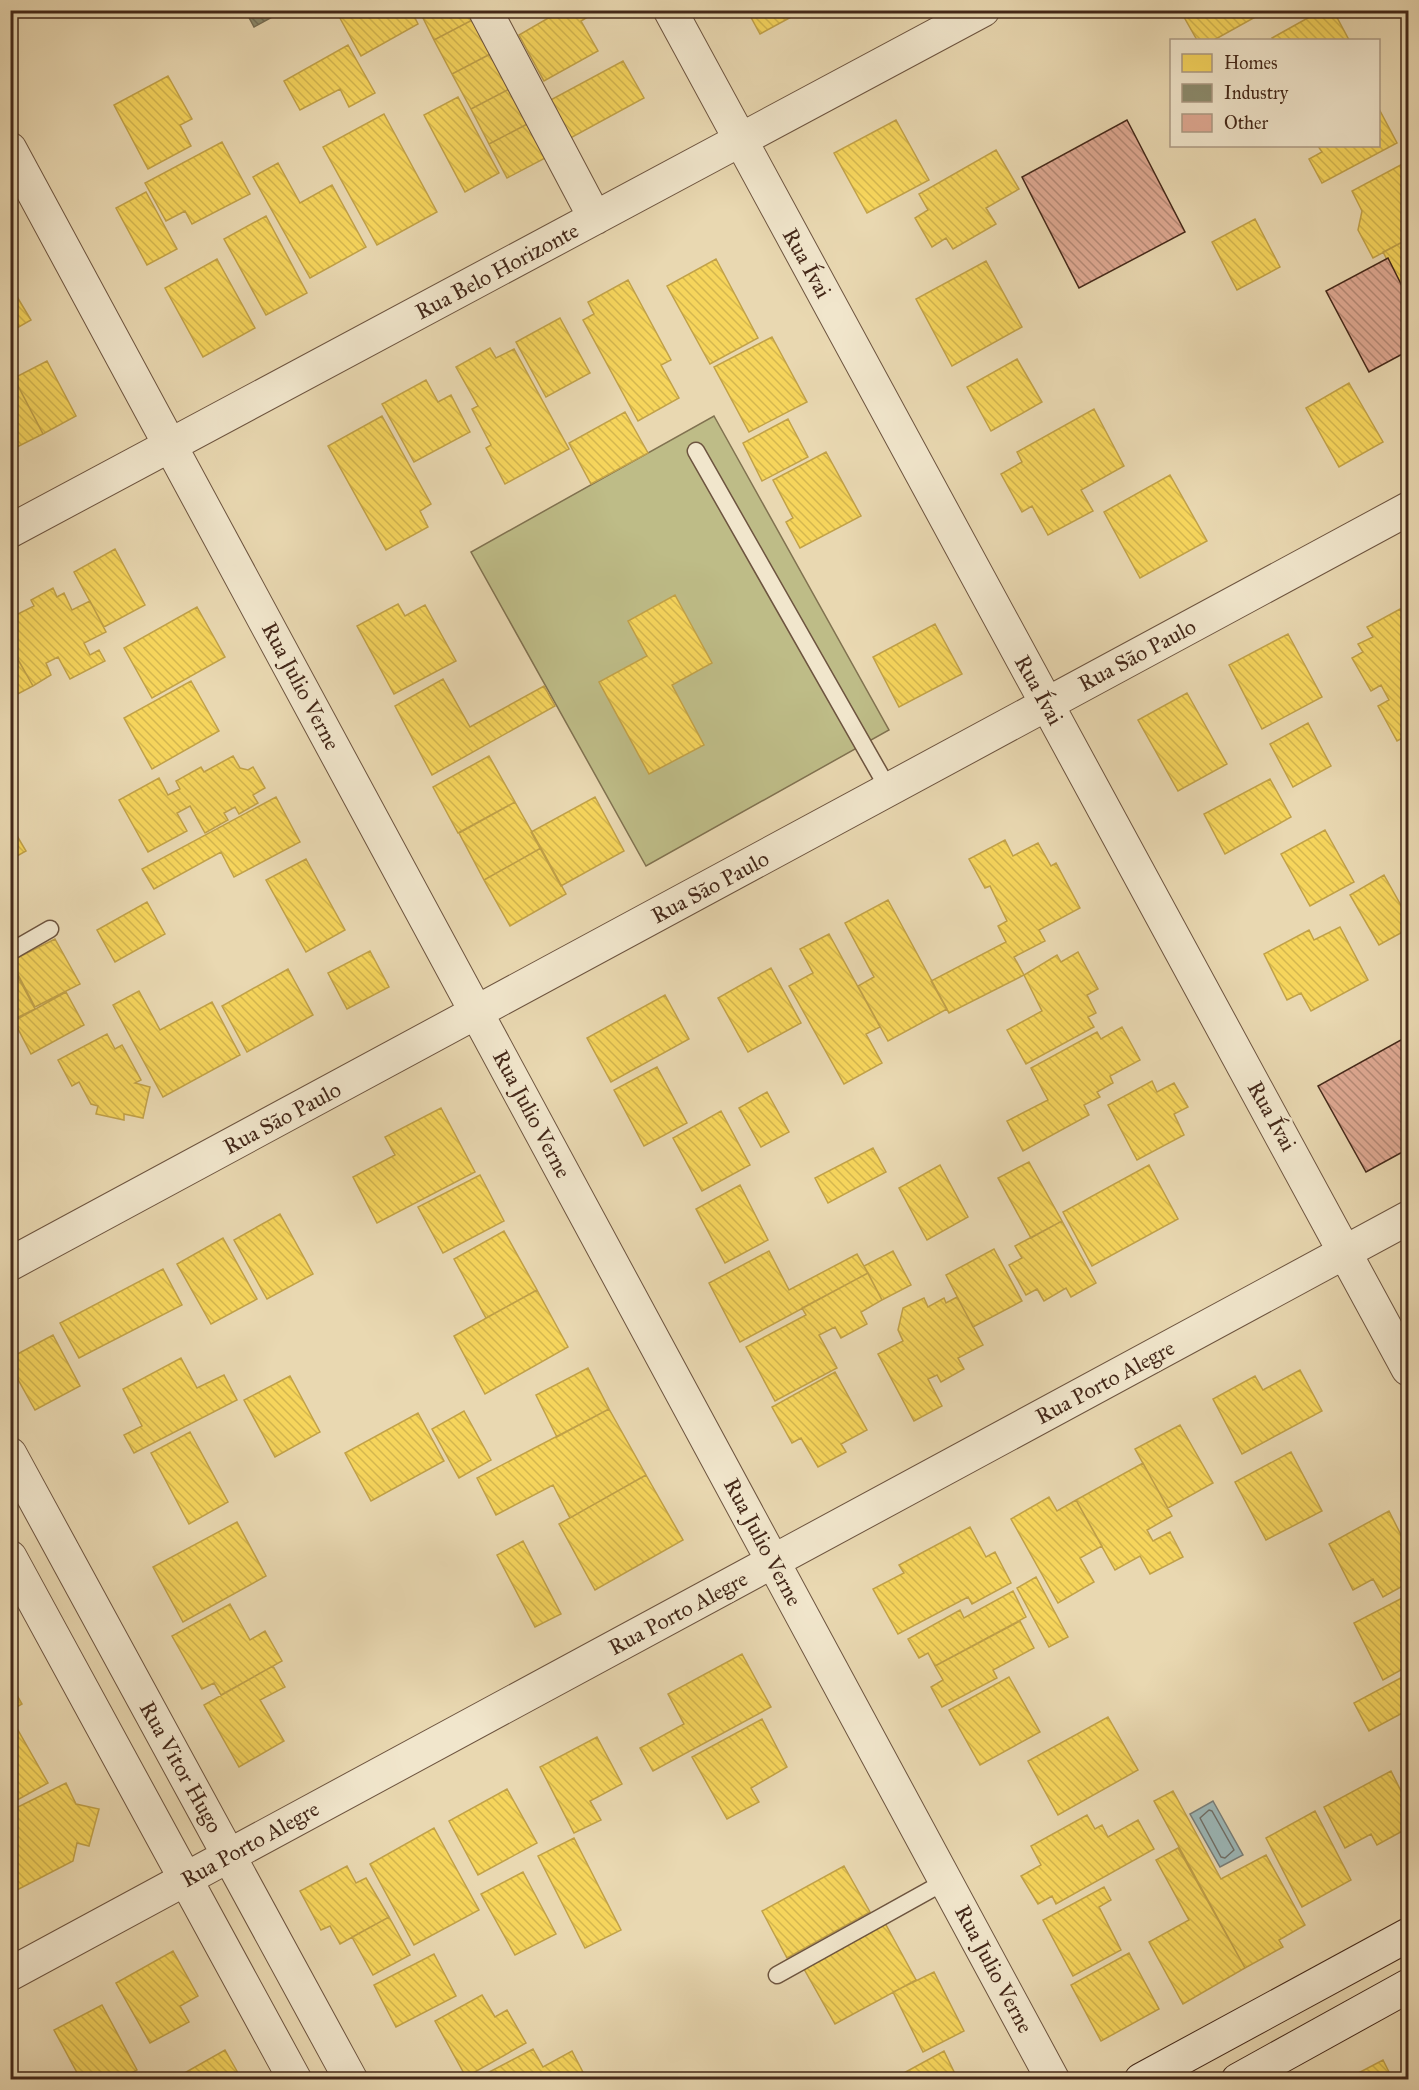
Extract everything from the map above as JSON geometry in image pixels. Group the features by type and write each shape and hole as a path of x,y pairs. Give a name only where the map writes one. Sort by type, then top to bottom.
{"street":[{"path":"485,10 595,218"},
{"name":"Rua Ívai","path":"670,10 1408,1369"},
{"name":"Rua Belo Horizonte","path":"10,531 983,10"},
{"name":"Rua Julio Verne","path":"10,149 1053,2079"},
{"name":"Rua São Paulo","path":"10,1264 1408,508"},
{"name":"Rua Porto Alegre","path":"10,1974 1408,1218"},
{"name":"Rua Vitor Hugo","path":"10,1454 351,2079"},
{"path":"10,1557 295,2079"},
{"path":"1141,2079 1408,1935"},
{"path":"1238,2079 1408,1986"}],"lane":[{"path":"696,451 889,790"},
{"path":"10,952 50,929"},
{"path":"777,1975 946,1881"}],"shaded area":[{"path":"714,416 889,730 646,866 471,552"}],"water":[{"path":"1213,1801 1243,1855 1220,1867 1190,1814"}],"building: Homes":[{"path":"411,10 418,24 361,56 336,11"},
{"path":"419,10 475,10 478,17 434,40"},
{"path":"545,10 562,10 549,18"},
{"path":"562,10 599,10 581,21 598,51 544,81 519,35"},
{"path":"747,10 804,10 760,34"},
{"path":"1180,10 1268,10 1216,39 1196,39"},
{"path":"1322,10 1333,10 1348,39 1273,39"},
{"path":"478,17 496,51 452,74 434,40"},
{"path":"348,45 375,93 349,107 340,89 300,110 284,81"},
{"path":"496,51 515,86 471,109 452,74"},
{"path":"623,61 644,98 565,141 545,103"},
{"path":"168,76 192,119 180,125 191,146 148,169 114,105"},
{"path":"515,86 533,121 489,144 471,109"},
{"path":"458,97 499,173 465,192 424,115"},
{"path":"1380,111 1397,143 1322,183 1309,159 1322,152 1319,147 1380,147"},
{"path":"384,114 437,212 377,245 323,147"},
{"path":"896,120 929,180 867,213 834,153"},
{"path":"533,121 551,155 507,178 489,144"},
{"path":"222,142 250,194 192,224 185,211 166,221 145,183"},
{"path":"996,150 1019,189 986,208 996,224 953,249 946,238 932,247 915,218 928,210 919,194"},
{"path":"1408,161 1408,239 1373,258 1358,230 1362,211 1352,191"},
{"path":"278,163 300,203 332,185 366,247 310,278 253,177"},
{"path":"146,192 177,249 147,265 116,208"},
{"path":"266,216 307,293 266,315 224,239"},
{"path":"1255,219 1280,267 1237,290 1212,242"},
{"path":"1408,239 1408,299 1383,252"},
{"path":"217,259 255,328 203,357 165,288"},
{"path":"716,259 758,338 710,364 667,286"},
{"path":"986,261 1022,327 952,366 916,299"},
{"path":"628,280 671,360 661,365 679,398 638,421 583,320 594,314 588,302"},
{"path":"10,285 31,320 10,332"},
{"path":"560,318 590,373 546,397 516,342"},
{"path":"772,337 807,402 749,432 714,367"},
{"path":"490,348 496,358 514,349 569,449 505,484 486,448 491,445 472,409 478,406 456,367"},
{"path":"1017,359 1042,402 991,431 967,387"},
{"path":"47,361 76,416 43,434 14,378"},
{"path":"14,378 43,434 11,450 10,379"},
{"path":"426,380 438,402 451,395 470,432 414,462 382,404"},
{"path":"1349,383 1383,442 1339,467 1306,408"},
{"path":"1094,409 1124,466 1081,490 1093,511 1048,535 1032,506 1022,512 1001,474 1022,462 1017,452"},
{"path":"625,412 648,453 591,484 569,443"},
{"path":"382,416 431,504 420,511 428,527 386,550 328,446"},
{"path":"788,419 808,457 762,481 743,443"},
{"path":"826,452 861,516 800,548 786,522 793,518 773,480"},
{"path":"1170,475 1207,541 1140,578 1104,512"},
{"path":"115,549 145,605 104,627 74,572"},
{"path":"53,588 57,597 64,593 72,610 90,601 106,632 84,643 90,655 99,650 105,661 70,679 58,657 46,663 51,675 33,686 10,645 10,618 34,606 31,600"},
{"path":"675,595 712,663 672,685 704,745 649,774 599,682 647,656 628,621"},
{"path":"398,604 405,616 425,605 456,661 394,694 357,626"},
{"path":"197,607 225,657 152,698 124,648"},
{"path":"1400,609 1408,624 1408,735 1397,741 1378,706 1389,700 1381,685 1371,691 1352,658 1363,652 1358,644 1373,637 1367,627"},
{"path":"935,624 962,674 899,707 873,657"},
{"path":"1288,634 1322,697 1262,729 1229,665"},
{"path":"10,646 33,686 10,698"},
{"path":"443,679 470,727 544,686 555,706 432,775 395,706"},
{"path":"191,681 219,731 152,769 124,718"},
{"path":"1187,693 1227,764 1178,791 1138,720"},
{"path":"1308,723 1331,766 1293,787 1270,744"},
{"path":"233,756 240,768 248,770 253,767 265,788 253,795 258,803 239,814 235,807 224,813 228,820 205,833 190,806 177,813 187,831 148,852 119,800 159,778 168,795 180,789 176,781 201,767 204,772"},
{"path":"489,756 515,802 458,833 433,787"},
{"path":"1270,779 1291,817 1225,854 1204,814"},
{"path":"276,797 300,842 234,877 221,852 154,889 142,869"},
{"path":"595,797 624,851 561,886 531,832"},
{"path":"515,802 541,848 484,880 459,833"},
{"path":"10,824 26,851 10,860"},
{"path":"1325,830 1354,882 1310,906 1281,854"},
{"path":"1005,840 1013,856 1038,843 1051,866 1056,863 1080,908 1039,930 1045,941 1014,957 1024,975 949,1013 931,981 1006,942 998,926 1007,921 990,886 985,888 969,859"},
{"path":"541,848 566,894 510,926 484,880"},
{"path":"306,859 345,930 306,952 266,880"},
{"path":"1384,875 1408,918 1408,929 1379,945 1350,895"},
{"path":"888,900 947,1009 888,1041 858,986 874,977 845,923"},
{"path":"147,902 165,934 115,962 97,930"},
{"path":"1340,927 1368,980 1311,1011 1301,993 1287,1000 1264,954 1309,930 1314,940"},
{"path":"829,934 880,1027 866,1034 882,1063 844,1084 789,986 813,973 800,949"},
{"path":"55,939 80,984 35,1007 11,961"},
{"path":"370,951 389,987 347,1009 328,973"},
{"path":"1078,952 1098,989 1087,995 1096,1013 1088,1017 1094,1027 1026,1064 1007,1030 1042,1011 1024,975 1057,955 1061,962"},
{"path":"10,962 35,1009 10,1021"},
{"path":"771,968 801,1023 748,1052 718,998"},
{"path":"288,969 313,1015 247,1052 222,1006"},
{"path":"139,991 160,1030 212,1002 240,1055 163,1097 113,1005"},
{"path":"66,992 84,1025 31,1054 14,1021"},
{"path":"665,995 689,1039 611,1082 587,1038"},
{"path":"1122,1027 1140,1060 1110,1076 1113,1083 1097,1092 1100,1097 1084,1105 1089,1115 1023,1151 1007,1121 1048,1100 1031,1068 1097,1032 1101,1039"},
{"path":"107,1034 115,1049 122,1045 141,1080 135,1083 150,1087 143,1118 124,1114 124,1120 96,1114 98,1106 91,1104 79,1082 72,1086 58,1060"},
{"path":"657,1067 687,1123 644,1146 614,1090"},
{"path":"1152,1081 1157,1092 1174,1083 1188,1107 1174,1114 1184,1135 1137,1160 1108,1105"},
{"path":"767,1092 789,1132 761,1147 739,1108"},
{"path":"441,1108 475,1172 377,1223 353,1177 395,1155 385,1137"},
{"path":"721,1111 750,1165 702,1191 673,1138"},
{"path":"873,1148 886,1172 828,1203 815,1178"},
{"path":"1029,1162 1062,1221 1031,1238 998,1178"},
{"path":"940,1165 968,1217 927,1240 899,1188"},
{"path":"1149,1165 1178,1219 1092,1266 1063,1212"},
{"path":"480,1175 504,1221 443,1253 418,1207"},
{"path":"740,1185 768,1240 725,1263 696,1209"},
{"path":"280,1214 313,1274 267,1299 234,1240"},
{"path":"1062,1221 1096,1283 1071,1297 1066,1288 1044,1301 1037,1289 1026,1295 1009,1265 1022,1258 1015,1246"},
{"path":"504,1231 537,1290 486,1318 454,1259"},
{"path":"223,1238 257,1299 211,1324 177,1264"},
{"path":"994,1249 1022,1301 973,1327 946,1275"},
{"path":"769,1251 789,1290 857,1254 868,1273 740,1342 709,1283"},
{"path":"893,1251 911,1285 882,1300 864,1266"},
{"path":"163,1269 182,1305 79,1358 60,1323"},
{"path":"868,1273 882,1300 861,1312 867,1324 841,1338 835,1327 819,1335 837,1368 775,1401 746,1347 806,1315 802,1308"},
{"path":"537,1290 568,1347 485,1394 454,1336"},
{"path":"957,1297 983,1345 958,1358 964,1369 941,1382 937,1375 928,1379 942,1406 914,1421 878,1354 903,1341 898,1330 903,1308 924,1298 928,1307 944,1298 946,1303"},
{"path":"53,1335 80,1386 35,1410 10,1365 10,1358"},
{"path":"181,1358 197,1388 224,1375 237,1400 134,1453 124,1435 142,1426 123,1389"},
{"path":"588,1368 609,1409 557,1437 536,1395"},
{"path":"1300,1370 1322,1411 1242,1454 1213,1399 1255,1376 1263,1390"},
{"path":"835,1372 867,1430 841,1444 846,1452 818,1467 801,1438 792,1443 772,1407"},
{"path":"290,1376 320,1432 275,1457 244,1400"},
{"path":"609,1409 646,1475 570,1518 553,1485 496,1515 477,1478"},
{"path":"464,1411 491,1460 459,1478 432,1429"},
{"path":"418,1413 444,1461 371,1501 345,1453"},
{"path":"1180,1425 1213,1483 1168,1508 1135,1449"},
{"path":"190,1432 228,1502 189,1524 151,1453"},
{"path":"1291,1452 1322,1511 1266,1540 1235,1482"},
{"path":"1143,1463 1172,1516 1147,1530 1153,1541 1170,1532 1183,1557 1150,1574 1140,1556 1115,1570 1076,1500"},
{"path":"646,1475 683,1540 595,1590 559,1524"},
{"path":"1049,1497 1057,1511 1076,1500 1102,1546 1080,1558 1094,1582 1058,1603 1011,1519"},
{"path":"1389,1511 1408,1549 1408,1583 1383,1597 1373,1579 1353,1590 1329,1544"},
{"path":"237,1522 266,1576 183,1622 153,1567"},
{"path":"970,1527 986,1557 995,1552 1011,1583 972,1604 968,1597 898,1634 873,1589 904,1573 899,1565"},
{"path":"523,1541 561,1614 535,1627 497,1555"},
{"path":"1036,1577 1068,1637 1049,1647 1017,1588"},
{"path":"1013,1591 1026,1617 935,1666 928,1653 919,1658 908,1639 960,1610 964,1618"},
{"path":"1408,1595 1408,1666 1383,1680 1354,1623"},
{"path":"230,1604 250,1640 265,1631 282,1661 221,1695 214,1683 202,1689 172,1636"},
{"path":"1020,1621 1034,1648 993,1670 997,1678 942,1707 931,1687 943,1680 935,1666"},
{"path":"742,1654 771,1707 653,1771 640,1748 684,1724 668,1694"},
{"path":"273,1666 285,1687 260,1700 284,1741 239,1767 204,1705"},
{"path":"1408,1674 1408,1710 1369,1731 1354,1703"},
{"path":"1009,1677 1040,1732 980,1765 949,1710"},
{"path":"10,1683 22,1704 10,1711"},
{"path":"10,1716 48,1783 10,1804"},
{"path":"1108,1717 1138,1770 1058,1815 1028,1761"},
{"path":"762,1719 787,1767 751,1788 759,1802 727,1819 692,1757"},
{"path":"597,1737 622,1784 590,1801 601,1820 574,1833 540,1767"},
{"path":"1391,1771 1408,1805 1408,1828 1377,1845 1371,1834 1345,1848 1324,1807"},
{"path":"66,1783 76,1804 99,1809 89,1846 77,1843 73,1861 15,1891 10,1881 10,1811"},
{"path":"507,1789 537,1843 478,1875 449,1821"},
{"path":"1173,1791 1221,1879 1266,1855 1305,1925 1279,1940 1283,1947 1245,1968 1154,1801"},
{"path":"1315,1811 1351,1880 1302,1907 1266,1838"},
{"path":"1087,1815 1095,1829 1102,1825 1108,1837 1138,1820 1154,1849 1056,1904 1052,1896 1038,1904 1021,1876 1041,1865 1031,1846"},
{"path":"434,1828 479,1910 414,1945 370,1864"},
{"path":"574,1838 621,1930 585,1948 538,1856"},
{"path":"1178,1848 1245,1968 1183,2004 1149,1942 1189,1920 1156,1860"},
{"path":"347,1866 356,1883 366,1878 389,1917 340,1944 330,1926 321,1930 300,1891"},
{"path":"844,1866 870,1912 787,1958 762,1911"},
{"path":"523,1872 556,1934 515,1955 481,1894"},
{"path":"1104,1887 1111,1900 1099,1907 1121,1950 1073,1976 1043,1920"},
{"path":"389,1917 410,1955 373,1975 352,1937"},
{"path":"885,1923 916,1980 835,2024 804,1969"},
{"path":"173,1951 198,1996 180,2006 189,2022 150,2043 116,1983"},
{"path":"1129,1953 1159,2009 1101,2041 1071,1985"},
{"path":"434,1954 456,1996 396,2027 374,1985"},
{"path":"934,1972 964,2031 923,2052 893,1992"},
{"path":"482,1995 495,2017 507,2010 526,2043 466,2077 435,2021"},
{"path":"102,2005 137,2070 119,2080 81,2080 54,2030"},
{"path":"533,2049 543,2067 572,2051 587,2080 474,2080"},
{"path":"225,2050 242,2080 172,2080"},
{"path":"944,2051 958,2080 891,2080"},
{"path":"1383,2060 1393,2080 1345,2080"}],"building: Industry":[{"path":"245,10 285,10 254,27"}],"building: Other":[{"path":"1127,120 1185,232 1079,288 1022,177"},
{"path":"1388,258 1408,298 1408,351 1369,372 1326,291"},
{"path":"1408,1036 1408,1149 1366,1172 1318,1086"}]}
